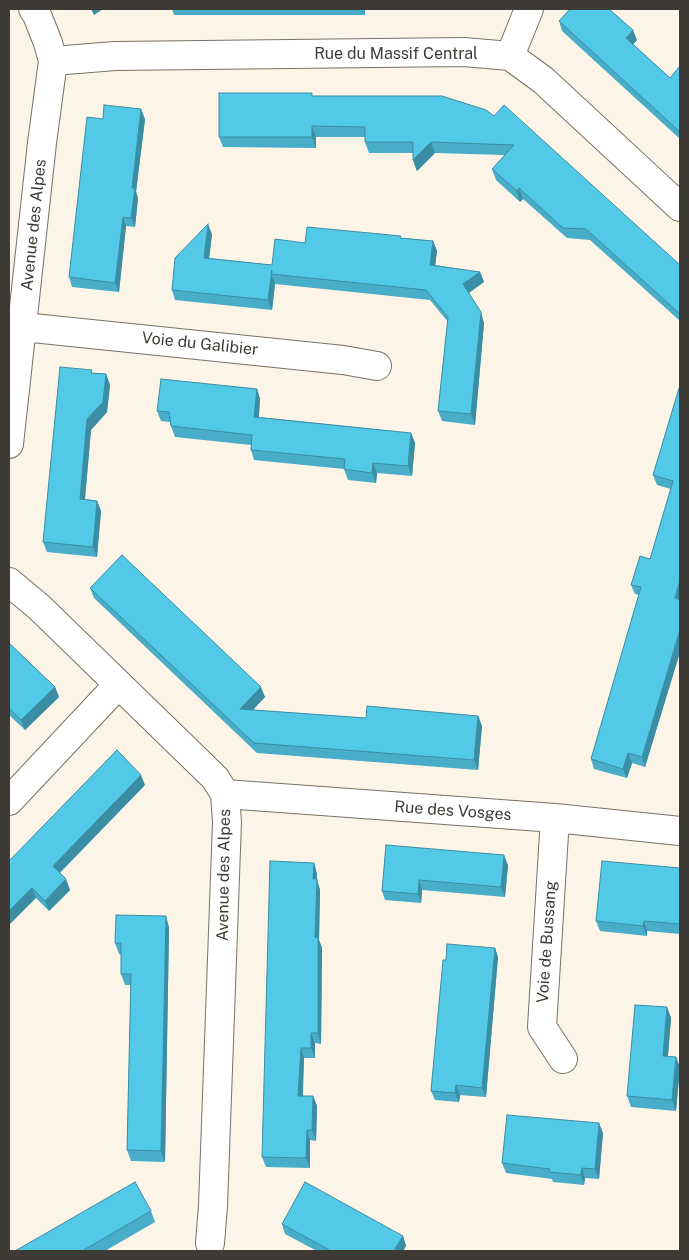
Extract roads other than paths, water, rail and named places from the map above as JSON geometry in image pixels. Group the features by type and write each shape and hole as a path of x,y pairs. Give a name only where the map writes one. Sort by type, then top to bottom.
{"street":[{"name":"Avenue des Alpes","path":"9,444 53,61 48,43 33,9"},
{"path":"529,9 510,56 543,80 680,207"},
{"name":"Rue du Massif Central","path":"53,61 115,56 464,52 510,56"},
{"name":"Voie du Galibier","path":"23,327 343,360 377,366"},
{"name":"Avenue des Alpes","path":"9,582 39,607 215,778 225,794 226,842 210,1248"},
{"path":"9,801 118,685"},
{"name":"Rue des Vosges","path":"225,794 680,829"},
{"name":"Voie de Bussang","path":"555,818 542,1027 563,1059"}]}
